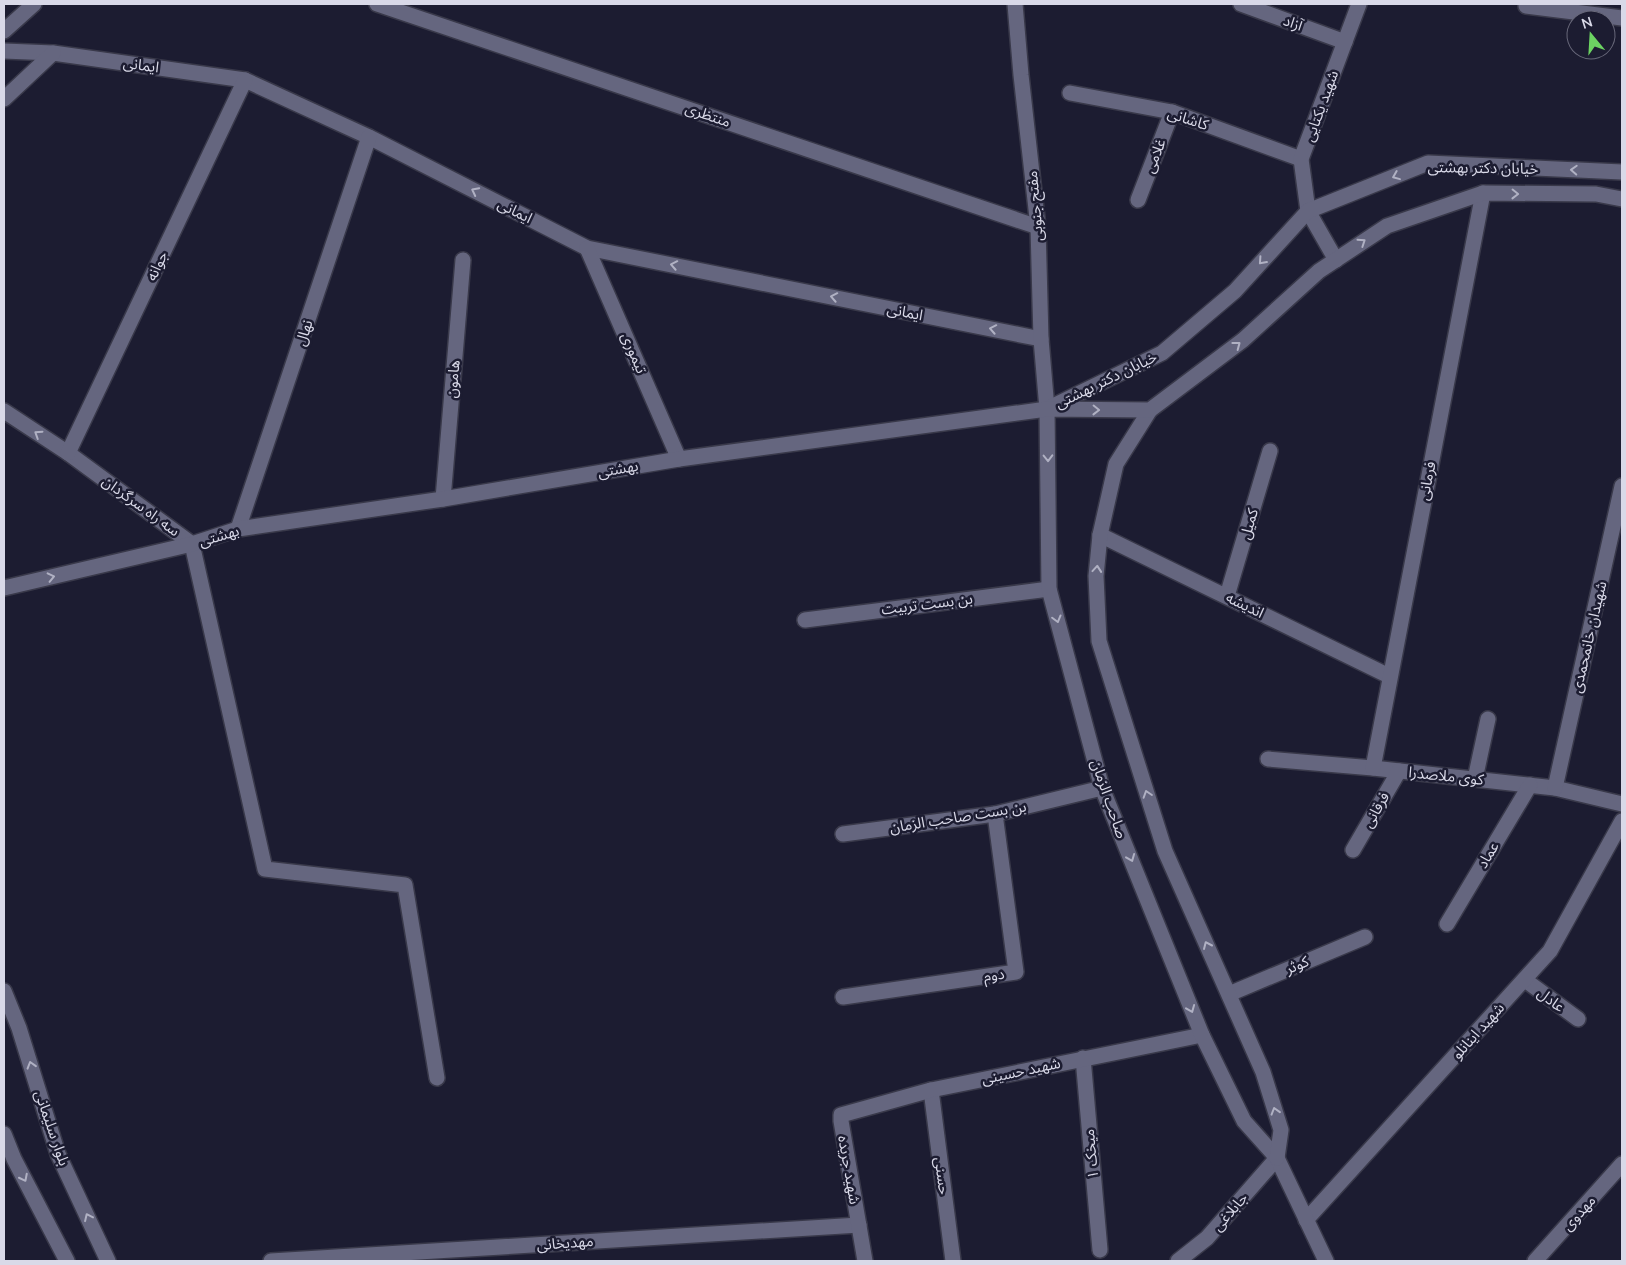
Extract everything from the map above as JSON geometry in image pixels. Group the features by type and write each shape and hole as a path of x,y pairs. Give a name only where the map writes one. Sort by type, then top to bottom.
{"street":[{"path":"4,31 34,4"},
{"name":"منتظری","path":"377,4 1038,227"},
{"name":"مفتح جنوبی","path":"1015,4 1038,227 1041,339 1048,409"},
{"name":"آزاد","path":"1241,4 1345,42"},
{"name":"شهید یکتایی","path":"1308,211 1301,160 1359,4"},
{"path":"1526,6 1622,18"},
{"name":"ایمانی","path":"4,51 53,53 245,80 369,137 587,248 1041,339"},
{"path":"4,100 53,53"},
{"name":"جوانه","path":"68,453 245,80"},
{"name":"کاشانی","path":"1070,93 1172,112 1301,160"},
{"name":"غلامی","path":"1138,200 1172,112"},
{"name":"نهال","path":"238,528 369,137"},
{"name":"خیابان دکتر بهشتی","path":"1048,409 1162,353 1235,291 1308,211 1428,163 1622,172"},
{"name":"خیابان دکتر بهشتی","path":"1048,409 1150,410 1243,340 1319,271 1387,226 1483,193 1596,194 1622,200"},
{"name":"فرمانی","path":"1373,768 1389,676 1483,193"},
{"path":"1308,211 1336,260"},
{"name":"تیموری","path":"587,248 680,459"},
{"name":"هامون","path":"443,499 463,260"},
{"name":"بهشتی","path":"192,544 238,528 443,499 680,459 1048,409"},
{"name":"صاحب الزمان","path":"1048,409 1049,589 1102,788 1202,1035 1244,1121 1277,1158 1326,1261"},
{"path":"1150,410 1116,464 1100,535 1096,576 1099,641 1165,851 1263,1072 1281,1130 1277,1158"},
{"name":"سه راه سرگردان","path":"4,411 68,453 192,544"},
{"name":"کمیل","path":"1227,596 1270,451"},
{"name":"شهیدان خانمحمدی","path":"1555,788 1622,486"},
{"name":"اندیشه","path":"1100,535 1389,676"},
{"path":"192,544 265,869 405,885 437,1078"},
{"name":"سه راه سرگردان","path":"4,588 192,544"},
{"name":"بن بست تربیت","path":"805,620 1049,589"},
{"path":"1475,779 1488,719"},
{"name":"کوی ملاصدرا","path":"1268,759 1373,768 1555,788 1622,804"},
{"name":"فرقانی","path":"1353,850 1399,771"},
{"name":"عماد","path":"1447,924 1530,785"},
{"name":"بن بست صاحب الزمان","path":"843,834 996,814 1102,788"},
{"name":"دوم","path":"843,997 1016,972 996,814"},
{"name":"شهید اینانلو","path":"1306,1220 1550,951 1622,821"},
{"name":"کوثر","path":"1229,994 1365,937"},
{"name":"عادل","path":"1525,980 1578,1019"},
{"name":"بلوار سلیمانی","path":"4,991 19,1028 58,1154 108,1261"},
{"name":"شهید حسینی","path":"841,1115 931,1090 1202,1035"},
{"name":"میخک ۱","path":"1083,1058 1100,1250"},
{"name":"حسنی","path":"931,1090 953,1261"},
{"name":"شهید جریده","path":"841,1115 840,1121 865,1261"},
{"path":"4,1134 9,1156 66,1261"},
{"name":"جابلاغی","path":"1178,1261 1207,1238 1277,1158"},
{"name":"مهدوی","path":"1535,1261 1622,1164"},
{"name":"مهدیخانی","path":"271,1261 859,1225"}]}
